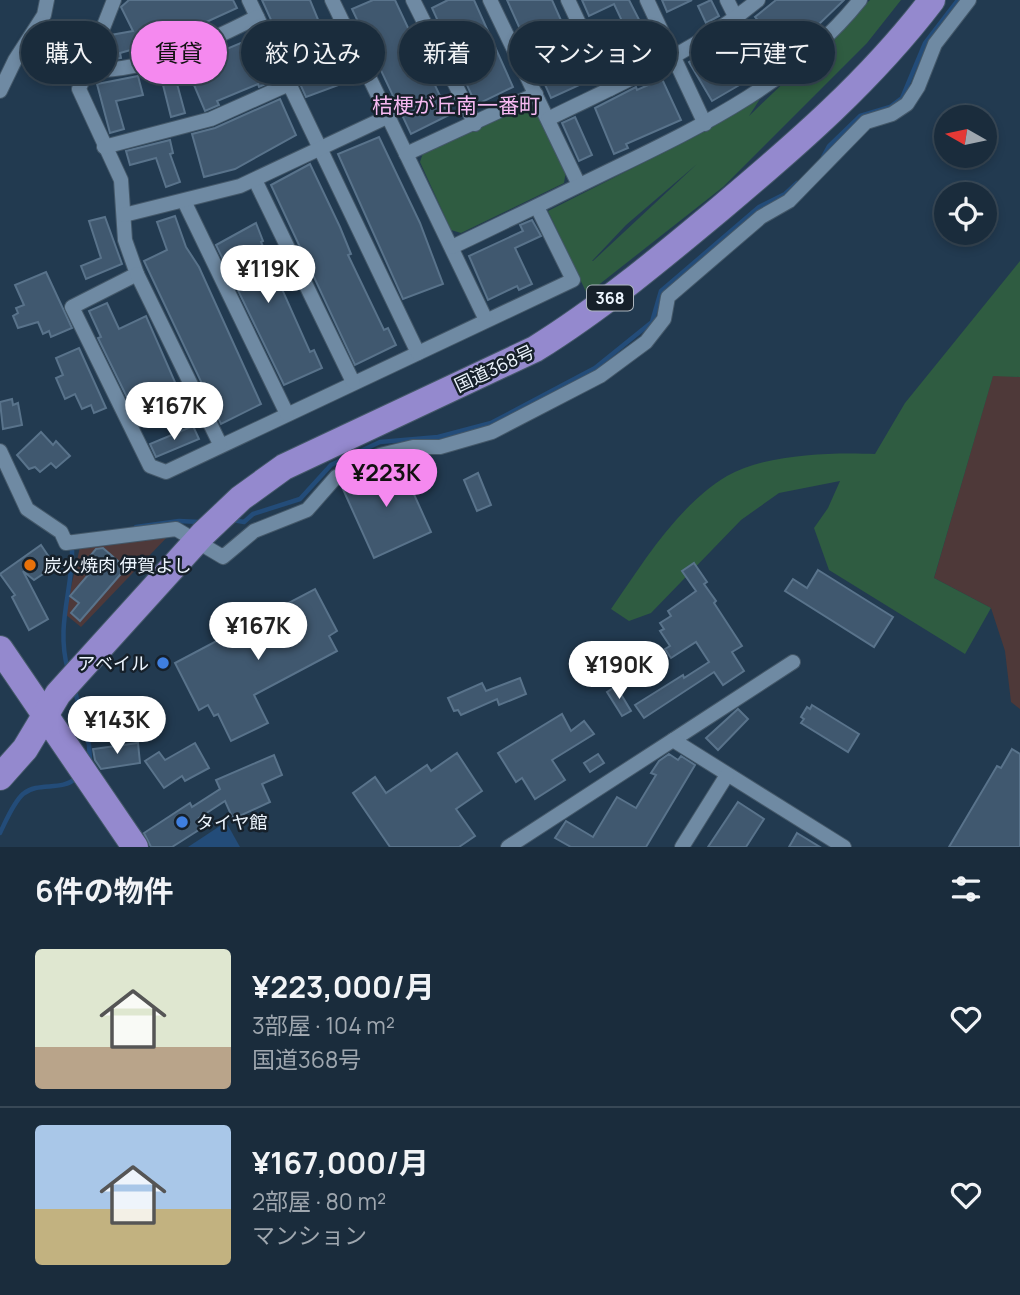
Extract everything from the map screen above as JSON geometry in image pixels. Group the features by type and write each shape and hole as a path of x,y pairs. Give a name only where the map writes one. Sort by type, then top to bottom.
{"highway":[{"name":"国道368号","path":"52,703 80,669 228,509 284,467 535,349 572,326 703,223 813,130 879,63 932,0"},
{"path":"0,649 52,703 74,755 135,847"},
{"name":"368","path":"0,757 52,703"},
{"name":"368","path":"0,777 25,749 52,703"}],"street":[{"path":"0,91 15,60 44,15 47,0"},
{"path":"106,21 114,0"},
{"path":"248,0 258,21"},
{"path":"332,0 486,320"},
{"path":"413,0 475,124"},
{"path":"490,0 579,185"},
{"path":"568,0 610,89"},
{"path":"646,0 656,21"},
{"path":"727,0 736,18"},
{"path":"677,55 736,18 758,0"},
{"path":"452,247 705,124 769,85 831,31 860,0"},
{"path":"0,451 27,509 61,532 68,543 176,529 200,538 223,557 254,531 307,510 336,477 380,455 413,447 440,447 492,432 600,376 646,342 659,328 668,297 761,217 789,201 866,122 892,114 907,104 918,87 935,44 969,0"},
{"path":"117,67 193,48 257,18"},
{"path":"677,63 705,124"},
{"path":"81,84 79,89 121,180 125,240 137,274 220,444"},
{"path":"104,146 211,119 289,84 418,353"},
{"path":"548,119 620,84"},
{"path":"406,154 536,94"},
{"path":"124,215 224,191 255,180 388,116"},
{"path":"255,180 353,382"},
{"path":"184,201 287,414"},
{"path":"137,274 72,307 150,466 166,472 220,444 573,280 537,206"},
{"path":"508,847 793,662"},
{"path":"673,740 844,847"},
{"path":"682,847 727,775"}],"shaded area":[{"path":"993,375 1020,377 1020,709 1011,702 1005,651 991,608 934,578"},
{"path":"170,534 81,627 65,614 80,547"}],"green space":[{"path":"870,0 901,0 867,43 835,75 835,34"},
{"path":"782,84 826,84 723,187 587,294 548,211 698,135 760,99 749,116","holes":["697,164 593,261 626,225"]},
{"path":"526,105 537,110 566,171 564,183 461,233 451,230 420,162 423,153"},
{"path":"1020,261 1020,377 993,376 934,578 991,608 965,654 829,570 814,528 828,508 840,481 779,493 741,520 651,613 629,621 611,609 662,536 692,503 727,476 761,463 800,456 875,454 905,403"}],"water":[{"path":"226,822 240,847 188,847"}],"building":[{"path":"129,0 233,0 237,8 209,21 131,21 131,27 121,7"},
{"path":"262,0 310,0 319,21 272,21"},
{"path":"373,0 395,0 405,21 399,21 399,84 434,84 449,115 411,134 385,79 385,21 358,21 352,9"},
{"path":"448,0 474,0 483,21 438,21 432,8"},
{"path":"507,0 552,0 561,21 516,21"},
{"path":"582,0 629,0 640,21 622,21 614,4 589,16"},
{"path":"662,0 692,0 667,12"},
{"path":"711,0 719,16 705,21 698,6"},
{"path":"776,0 844,0 822,21 758,21 755,17"},
{"path":"131,31 131,50 120,53 121,58 117,59 117,34"},
{"path":"241,43 241,84 258,84 217,101 219,105 205,111 194,84 227,84 227,49"},
{"path":"495,47 509,84 513,87 476,105 466,84 495,84"},
{"path":"131,77 131,84 140,84 143,95 116,101 124,129 110,133 97,84 117,84 117,80"},
{"path":"163,84 177,84 185,113 171,117"},
{"path":"300,84 341,84 306,97"},
{"path":"545,84 581,84 551,98"},
{"path":"651,84 664,84 681,120 626,144 628,148 614,154 595,108 636,87 637,90"},
{"path":"702,84 741,84 712,101"},
{"path":"280,99 296,135 235,169 204,177 192,134 215,128"},
{"path":"575,117 592,155 579,161 562,123"},
{"path":"379,137 420,223 443,284 403,299 338,154"},
{"path":"170,140 173,153 170,154 180,182 166,187 156,158 130,165 126,151"},
{"path":"310,164 340,227 351,254 348,255 384,330 388,328 396,345 355,365 271,185"},
{"path":"175,216 186,247 199,267 261,404 221,424 144,261 167,250 157,222"},
{"path":"105,217 122,264 86,279 81,266 101,258 89,221"},
{"path":"532,220 541,236 515,248 532,284 519,290 517,286 488,300 469,256 523,231 520,225"},
{"path":"256,223 263,241 261,242 310,352 314,350 322,368 284,385 216,245"},
{"path":"46,272 72,328 51,337 49,331 43,334 38,322 18,328 13,316 18,313 16,308 24,305 15,285"},
{"path":"107,303 119,329 146,316 185,405 140,424 98,338 101,337 89,311"},
{"path":"79,348 106,408 94,413 91,405 82,409 75,394 65,399 56,378 63,375 56,358"},
{"path":"12,399 13,405 18,403 22,425 3,429 0,402"},
{"path":"193,426 199,439 156,457 150,444"},
{"path":"41,432 53,445 56,441 70,456 56,468 51,463 40,472 35,467 29,469 17,455"},
{"path":"399,461 431,532 374,558 342,487"},
{"path":"478,473 491,505 477,511 464,480"},
{"path":"41,545 55,566 34,580 23,571 48,619 29,630 12,597 15,595 0,574"},
{"path":"103,548 126,568 80,621 71,613 79,603 70,596 94,568 86,561 96,549"},
{"path":"694,563 707,582 704,584 716,601 714,603 742,646 732,652 744,671 723,685 714,672 644,718 635,705 709,662 696,642 671,658 665,649 670,646 660,631 664,629 660,623 671,616 668,611 696,591 682,571"},
{"path":"818,570 893,617 874,647 785,591 793,579 807,588"},
{"path":"315,589 337,631 329,636 337,651 254,695 268,723 231,741 218,714 214,716 208,705 199,710 175,663"},
{"path":"520,678 526,694 499,705 497,699 461,715 458,710 454,711 448,698 482,683 486,691"},
{"path":"616,686 631,711 622,716 607,692"},
{"path":"812,705 859,734 848,752 801,723 804,719 801,717 807,707 810,709"},
{"path":"738,709 748,719 718,750 706,738"},
{"path":"562,714 571,731 584,721 594,734 552,760 565,780 535,799 522,778 516,782 498,753"},
{"path":"138,743 140,763 101,769 95,760 93,749"},
{"path":"195,743 209,768 185,781 182,776 164,788 145,761 159,752 165,760"},
{"path":"1012,749 1020,754 1020,847 949,847 997,766 1001,768"},
{"path":"457,753 482,791 456,809 475,836 459,847 390,847 353,793 375,777 386,793 427,765 431,771"},
{"path":"598,754 604,763 590,772 584,763"},
{"path":"669,754 678,760 681,756 695,765 646,847 571,847 555,838 566,821 593,837 617,797 636,808 656,775 651,773 659,761"},
{"path":"274,755 282,775 262,784 270,802 233,819 225,801 199,818 205,826 172,847 151,847 144,833 190,803 192,807 220,789 216,780"},
{"path":"738,802 764,819 746,847 708,847"},
{"path":"797,833 820,847 789,847"}],"waterway":[{"path":"823,157 829,146 860,116 890,107 902,98 925,43 958,0"},
{"path":"233,520 244,522 253,514 300,499 331,465 380,442 438,437 491,423 595,368 652,322 661,291 759,207 785,194 797,183"},
{"path":"136,527 179,521 200,522"},
{"path":"68,670 63,637 72,544"},
{"path":"75,691 89,745 90,761"},
{"path":"0,833 23,794 36,788 64,785 76,778"}],"place":[{"name":"炭火焼肉 伊賀よし","path":"30,565"},
{"name":"アベイル","path":"163,663"},
{"name":"タイヤ館","path":"182,822"}],"district":[{"name":"桔梗が丘南一番町","path":"456,105"}]}
